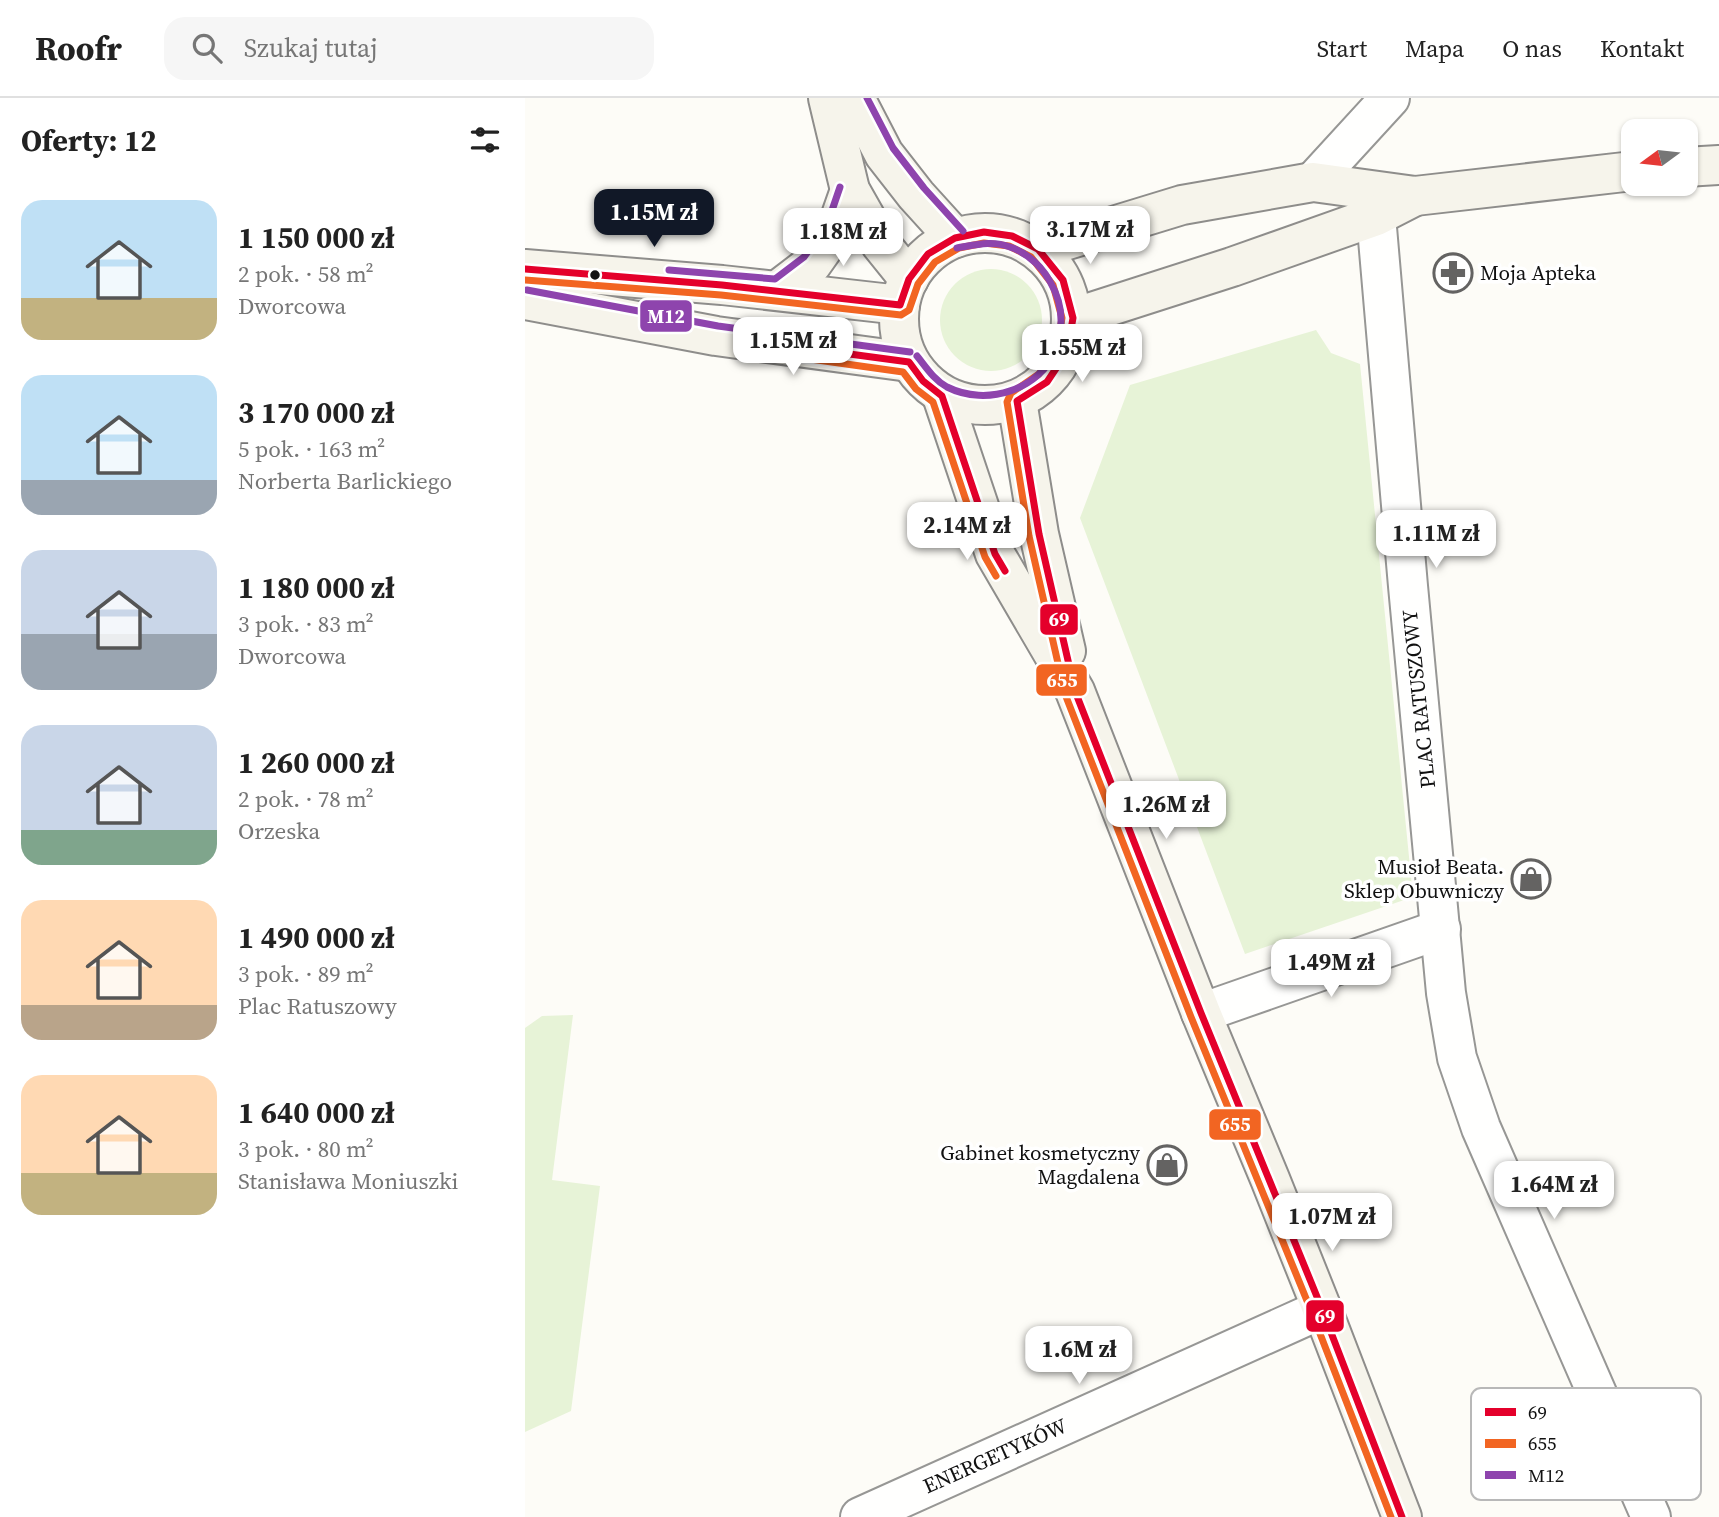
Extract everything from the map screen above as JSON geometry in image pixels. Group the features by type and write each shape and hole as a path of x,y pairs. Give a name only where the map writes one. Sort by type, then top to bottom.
{"street":[{"path":"828,98 850,190 904,292"},
{"path":"855,98 884,154 916,195 955,237"},
{"path":"1313,182 1390,98"},
{"path":"1698,166 1719,165"},
{"path":"1038,249 1182,205 1313,182 1415,196 1621,172"},
{"path":"778,290 812,264 836,230 850,190"},
{"path":"1073,318 1233,267 1376,216 1415,196"},
{"name":"PLAC RATUSZOWY","path":"1376,216 1446,993 1457,1058 1481,1128 1595,1388"},
{"path":"984,232 1012,236 1038,249 1063,280 1073,318 1067,352 1047,382 1017,401 979,407 942,396 923,381 909,362 900,334 904,292 928,254 955,237 984,232"},
{"path":"525,269 778,290 904,292"},
{"path":"525,300 716,336 909,362"},
{"path":"942,396 995,554 1075,691"},
{"path":"1017,401 1039,534 1075,691 1201,1013 1322,1309 1402,1517"},
{"path":"1201,1013 1441,929"},
{"name":"ENERGETYKÓW","path":"860,1517 1322,1309"},
{"name":"PLAC RATUSZOWY","path":"1644,1500 1651,1517"}],"green space":[{"path":"991,269 1010,273 1027,284 1038,301 1042,320 1038,339 1027,356 1010,367 991,371 972,367 955,356 944,339 940,320 944,301 955,284 972,273"},
{"path":"1316,330 1331,353 1360,364 1413,897 1245,954 1080,518 1130,385"},
{"path":"573,1015 552,1180 600,1186 571,1411 525,1432 525,1028 542,1016"}],"transit line":[{"name":"M12","path":"867,98 893,148 963,231"},
{"name":"M12","path":"669,270 775,279 804,257 827,225 840,187"},
{"name":"69","path":"525,269 722,285 900,305 909,279 928,254 955,238 984,232 1012,236 1038,249 1063,280 1073,318 1067,352 1047,382 1017,401 1039,534 1075,691 1201,1013 1322,1309 1402,1517"},
{"name":"655","path":"525,280 721,295 901,315 909,310 918,284 935,262 959,248 984,243 1009,246 1031,257 1053,285 1062,318 1057,348 1039,374 1011,393 1007,402 1029,536 1065,694 1391,1517"},
{"name":"M12","path":"917,356 934,377 947,387 962,393 995,395 1010,391 1038,375 1057,349 1061,320 1059,306 1050,281 1042,270 1022,253 1010,247 983,244 957,248"},
{"name":"M12","path":"527,290 718,326 910,352"},
{"name":"69","path":"790,346 909,362 923,381 942,396 995,554 1005,571"},
{"name":"655","path":"789,356 903,372 916,389 933,402 985,557 996,576"}],"place":[{"name":"Moja Apteka","path":"1453,273"},
{"name":"Musioł Beata. Sklep Obuwniczy","path":"1531,879"},
{"name":"Gabinet kosmetyczny Magdalena","path":"1167,1165"}]}
